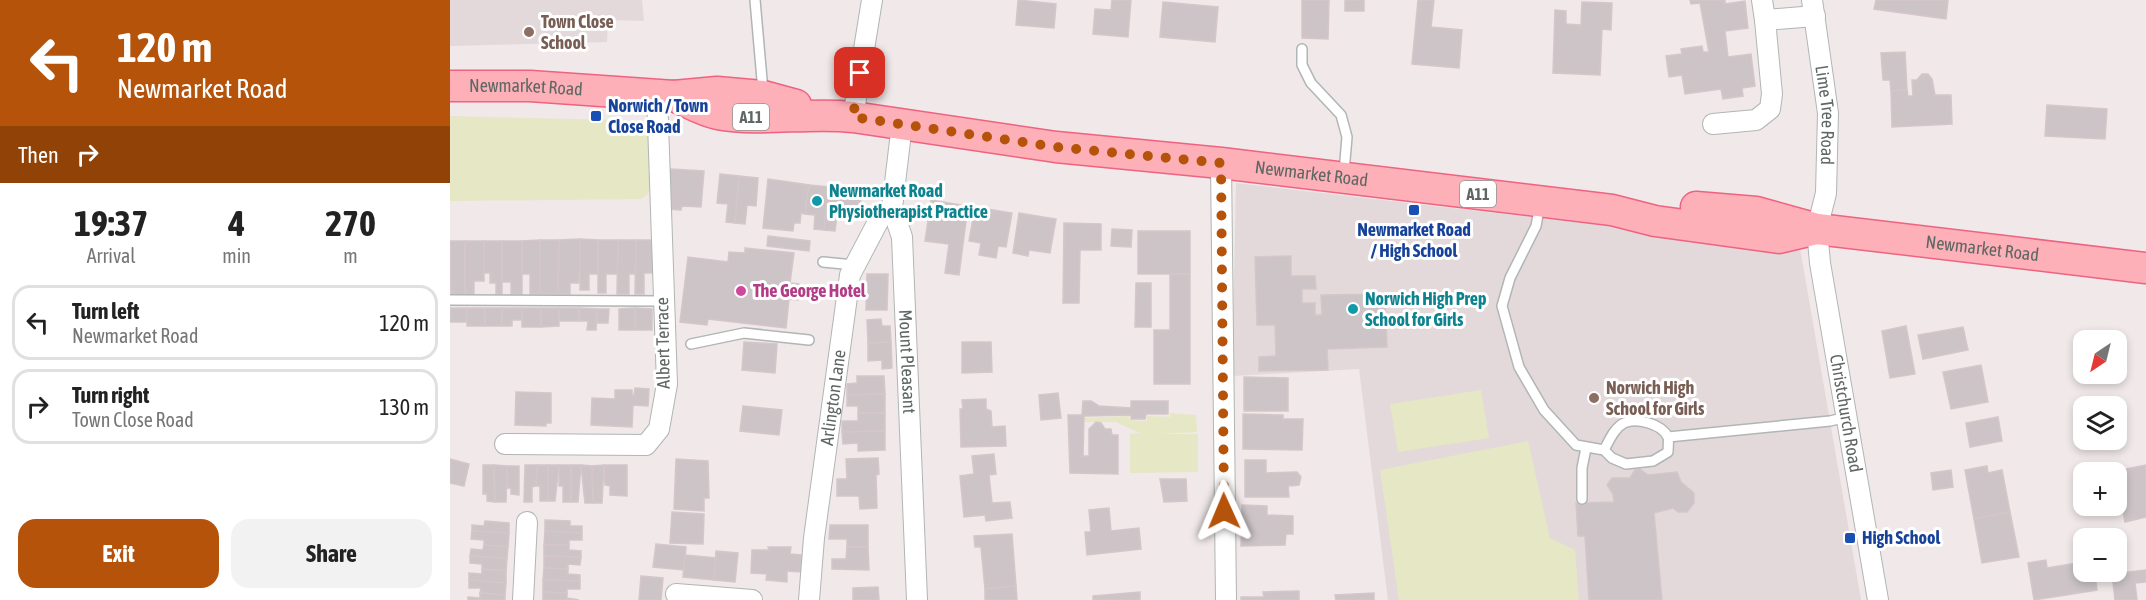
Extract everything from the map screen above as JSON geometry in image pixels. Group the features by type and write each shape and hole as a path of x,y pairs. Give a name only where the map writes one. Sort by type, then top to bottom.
{"main road":[{"name":"Newmarket Road","path":"450,86 531,86 666,95 717,92 763,96 842,116 1056,147 1221,163 1612,210 1655,221 1779,238 1817,229 2146,268"},
{"name":"Newmarket Road","path":"666,95 715,114 749,117 842,116"}],"street":[{"path":"842,116 872,0"},
{"path":"1713,124 1756,120 1770,109 1772,94 1762,0"},
{"path":"1765,20 1814,8"},
{"name":"Lime Tree Road","path":"1814,8 1828,113 1826,193 1817,229"},
{"name":"Albert Terrace","path":"505,444 646,445 658,429 667,384 662,301 666,95"},
{"name":"Mount Pleasant","path":"902,124 892,208 902,237 917,600"},
{"path":"1221,163 1226,600"},
{"name":"Arlington Lane","path":"809,600 814,538 849,275 881,216 892,208"},
{"name":"Christchurch Road","path":"1817,229 1820,263 1878,600"},
{"path":"523,600 527,522"},
{"path":"676,594 752,600"}],"lane":[{"path":"755,0 763,96"},
{"path":"1302,48 1302,65 1311,83 1341,115 1347,137 1343,178"},
{"path":"1540,202 1536,226 1510,278 1502,306 1519,367 1544,410 1576,445 1604,450 1612,458 1626,464 1653,461 1668,452 1668,437 1658,426 1637,421 1624,423 1611,435 1604,450"},
{"path":"823,262 854,265"},
{"path":"450,300 662,301"},
{"path":"691,344 744,333 809,340"},
{"path":"1668,437 1830,421 1847,417"},
{"path":"1582,499 1582,468 1586,448"}],"shaded area":[{"name":"Town Close School","path":"450,0 642,0 644,21 608,20 607,42 450,46"},
{"name":"Norwich High School for Girls","path":"1236,183 1800,248 1861,600 1388,600 1359,369 1232,376"}],"green space":[{"path":"450,116 652,121 651,187 647,195 641,199 450,201"},
{"path":"1481,390 1489,438 1398,452 1390,404"},
{"path":"1170,413 1196,415 1197,432 1158,434 1198,434 1198,472 1130,473 1130,434 1140,433 1116,422 1083,422 1083,418 1129,416 1129,420 1147,421 1147,416 1170,417"},
{"path":"1528,441 1550,538 1575,550 1579,600 1399,600 1380,470"}],"building":[{"path":"1018,0 1056,4 1054,28 1016,25"},
{"path":"1112,0 1131,0 1128,37 1093,34 1095,9 1111,10"},
{"path":"1302,0 1329,0 1328,39 1302,38"},
{"path":"1345,0 1364,0 1364,11 1345,11"},
{"path":"1418,0 1434,0 1431,27 1462,30 1459,68 1412,64"},
{"path":"1690,0 1725,0 1725,4 1745,1 1748,28 1725,31 1728,57 1751,54 1755,86 1742,88 1743,96 1723,99 1721,89 1685,94 1682,75 1669,77 1666,56 1682,54 1681,49 1702,46 1703,52 1709,52 1700,3 1691,4"},
{"path":"1876,0 1948,0 1946,19 1874,9"},
{"path":"1163,2 1218,7 1215,42 1160,37"},
{"path":"1582,2 1612,3 1611,30 1602,29 1600,75 1553,73 1555,10 1566,11 1566,24 1581,25"},
{"path":"1905,52 1907,90 1891,91 1890,80 1883,80 1881,53"},
{"path":"1922,74 1928,74 1932,79 1935,95 1951,95 1952,124 1892,127 1891,91 1907,90 1908,96 1913,96 1912,80 1917,80"},
{"path":"2047,105 2107,109 2105,139 2045,136"},
{"path":"670,169 704,171 701,207 682,206 681,210 667,209"},
{"path":"720,174 739,176 735,223 726,222 728,204 717,203"},
{"path":"739,176 758,178 756,206 747,205 745,224 735,223"},
{"path":"768,179 809,185 805,214 801,213 800,223 794,223 793,231 763,228"},
{"name":"Newmarket Road Physiotherapist Practice","path":"809,185 829,187 824,230 814,229 815,215 805,214"},
{"path":"829,187 862,191 858,219 837,216 835,231 824,230"},
{"path":"931,200 968,206 959,275 945,273 949,244 925,241"},
{"path":"975,207 1012,213 1006,247 998,246 996,258 979,255 981,243 969,241"},
{"path":"1019,213 1056,219 1050,253 1029,250 1028,256 1013,253"},
{"path":"1064,223 1101,224 1101,250 1080,250 1079,303 1063,303"},
{"path":"1112,229 1132,230 1131,247 1111,246"},
{"path":"1138,231 1190,231 1190,274 1138,274"},
{"path":"768,236 810,241 809,251 767,246"},
{"path":"580,239 579,283 570,283 570,294 558,294 559,240"},
{"path":"580,239 598,240 598,274 589,274 589,290 580,290"},
{"path":"540,240 559,240 558,294 540,294"},
{"path":"540,240 540,294 530,294 530,274 522,274 522,241"},
{"path":"598,240 618,240 618,274 606,274 606,293 598,293"},
{"path":"618,240 636,240 636,274 629,274 629,294 617,294"},
{"path":"636,240 656,240 656,273 644,273 644,294 635,294"},
{"path":"450,241 465,241 465,295 451,295"},
{"path":"465,241 484,241 484,281 474,281 474,295 465,295"},
{"path":"484,241 502,241 502,294 496,294 496,283 490,283 490,273 484,273"},
{"path":"502,241 522,241 522,294 511,294 511,282 502,282"},
{"name":"The George Hotel","path":"745,248 794,253 790,283 799,284 798,300 789,299 786,328 708,319 707,325 680,322 688,257 728,262 729,252 745,253"},
{"name":"Norwich High Prep School for Girls","path":"1291,256 1291,276 1315,276 1316,289 1302,289 1302,303 1315,303 1315,315 1322,315 1321,295 1385,294 1387,347 1327,349 1328,370 1259,371 1259,357 1276,356 1275,325 1257,325 1255,257"},
{"path":"867,274 888,274 887,310 866,310"},
{"path":"1170,274 1190,274 1190,384 1154,384 1154,330 1170,330"},
{"path":"1136,283 1151,283 1151,327 1135,327"},
{"path":"450,308 467,308 468,322 450,322"},
{"path":"467,308 485,308 485,326 467,326"},
{"path":"485,308 502,308 502,326 485,326"},
{"path":"502,308 522,308 522,320 512,320 512,326 502,326"},
{"path":"522,308 541,308 541,327 522,327"},
{"path":"541,308 559,308 559,326 541,327"},
{"path":"559,308 579,308 579,321 559,321"},
{"path":"579,308 597,309 596,330 587,330 588,321 579,321"},
{"path":"635,308 652,309 652,330 635,330"},
{"path":"635,308 635,330 619,330 619,309"},
{"path":"597,309 609,309 608,323 597,323"},
{"path":"881,319 882,326 890,326 891,342 868,343 867,320"},
{"path":"1906,326 1915,374 1890,378 1882,331"},
{"path":"1963,327 1968,350 1923,359 1918,335"},
{"path":"744,342 777,344 775,373 742,370"},
{"path":"891,342 892,368 882,369 882,360 868,361 868,343"},
{"path":"962,342 991,342 992,372 962,373"},
{"path":"1981,365 1988,402 1951,409 1943,372"},
{"path":"857,376 884,376 885,394 847,395 847,384 857,383"},
{"path":"1244,377 1288,378 1288,411 1244,411"},
{"path":"635,388 649,389 648,406 633,405 632,427 591,425 592,398 615,399 615,390 632,390 632,395 634,395"},
{"path":"516,392 551,393 551,423 546,423 546,426 515,425"},
{"path":"1058,393 1061,418 1041,420 1039,395"},
{"path":"885,394 885,413 858,413 858,406 847,406 847,395"},
{"path":"986,399 986,409 991,411 992,427 1005,426 1006,446 961,447 960,409 963,409 962,400"},
{"path":"1083,401 1091,401 1099,406 1131,408 1131,401 1168,401 1168,414 1146,414 1145,419 1131,419 1131,415 1084,416 1083,456 1089,456 1089,429 1096,422 1101,423 1105,429 1111,429 1112,435 1118,435 1118,474 1070,473 1068,415 1082,415"},
{"path":"743,406 782,410 779,435 740,431"},
{"path":"858,413 885,413 885,431 842,432 842,421 858,421"},
{"path":"1243,414 1283,415 1283,419 1303,419 1302,450 1243,449"},
{"path":"1998,417 2002,441 1970,447 1966,423"},
{"path":"885,431 885,450 858,451 858,443 843,444 842,432"},
{"path":"994,454 996,474 989,475 992,503 1010,502 1012,518 986,521 985,515 964,517 960,476 974,474 972,456"},
{"path":"878,458 877,508 860,509 859,496 837,496 837,479 847,479 846,459"},
{"path":"450,459 469,464 464,486 450,483"},
{"path":"676,459 708,461 709,498 704,498 704,511 674,509"},
{"path":"1245,460 1266,460 1266,473 1297,472 1301,477 1299,485 1288,486 1289,497 1245,497"},
{"path":"483,465 494,465 495,502 487,501 487,494 483,494"},
{"path":"494,465 507,466 506,502 495,502"},
{"path":"525,465 537,465 536,486 532,487 532,502 524,502"},
{"path":"537,465 548,465 548,501 540,501 540,486 536,486"},
{"path":"548,465 559,465 555,501 548,501"},
{"path":"559,465 571,465 571,502 563,502 563,486 559,486"},
{"path":"571,465 581,465 578,502 571,502"},
{"path":"581,465 592,466 593,503 585,503"},
{"path":"604,465 627,465 627,496 610,495 610,486 605,485"},
{"path":"604,465 602,503 593,503 592,466"},
{"path":"2146,465 2146,517 2125,522 2124,516 2127,516 2127,469"},
{"path":"507,466 519,466 519,495 511,494 511,488 507,488"},
{"path":"1987,466 1988,473 2002,470 2010,512 1974,519 1965,470"},
{"path":"1640,469 1648,475 1677,472 1681,482 1694,493 1694,503 1687,512 1678,512 1673,508 1654,513 1662,600 1589,600 1585,536 1578,536 1576,503 1614,502 1613,494 1607,485 1612,478 1630,478 1635,470"},
{"path":"1951,470 1953,487 1933,490 1931,473"},
{"path":"1160,479 1186,479 1187,501 1164,502"},
{"path":"1242,505 1267,506 1267,515 1293,516 1293,534 1286,534 1285,545 1241,546"},
{"path":"1109,508 1111,531 1139,528 1141,549 1087,555 1085,532 1091,532 1089,510"},
{"path":"672,512 704,514 703,544 670,543"},
{"path":"2010,512 2019,557 1982,563 1974,519"},
{"path":"545,520 570,521 570,526 582,526 582,533 545,531"},
{"path":"485,521 509,523 509,533 472,531 472,525 484,526"},
{"path":"830,525 868,525 868,547 847,547 847,539 829,539"},
{"path":"472,531 509,533 508,547 484,545 484,540 471,539"},
{"path":"545,531 582,533 582,540 569,540 569,545 544,545"},
{"path":"1012,534 1016,586 985,589 981,547 975,547 974,536"},
{"path":"656,544 686,547 684,570 653,567"},
{"path":"484,545 508,547 507,558 470,556 471,549 483,550"},
{"path":"544,545 569,545 569,550 581,551 581,557 544,556"},
{"path":"768,547 791,547 790,554 802,555 801,572 787,571 787,582 766,580 767,574 751,573 752,550 769,550"},
{"path":"847,547 868,547 869,570 832,569 832,559 846,559"},
{"path":"716,551 738,553 735,582 714,580"},
{"path":"685,555 716,558 714,580 683,577"},
{"path":"470,556 507,558 506,571 482,569 482,564 470,563"},
{"path":"544,556 581,557 580,565 568,564 568,569 544,568"},
{"path":"2046,560 2047,568 2073,564 2073,582 2096,582 2097,590 2034,600 2028,563"},
{"path":"544,568 568,569 568,574 580,575 580,581 543,580"},
{"path":"482,569 506,571 506,583 469,580 469,573 482,574"},
{"path":"2146,570 2146,582 2135,583 2137,600 2115,600 2113,582 2127,582 2127,572"},
{"path":"641,576 663,578 661,600 639,600"},
{"path":"469,580 506,583 505,595 480,593 481,588 469,588"},
{"path":"543,580 580,581 580,589 567,589 567,593 543,592"},
{"path":"1016,586 1017,600 985,600 985,589"},
{"path":"878,587 879,600 853,600 853,588"},
{"path":"1299,591 1299,600 1241,600 1241,597 1264,597 1263,592"},
{"path":"543,592 567,593 567,598 579,600 543,600"},
{"path":"1140,592 1140,600 1093,600 1093,596"},
{"path":"480,593 505,595 505,600 468,600 468,597 480,598"},
{"path":"1374,593 1374,600 1336,600 1335,595"}],"place":[{"name":"Town Close School","path":"529,32"},
{"name":"Norwich / Town Close Road","path":"596,116"},
{"name":"Newmarket Road Physiotherapist Practice","path":"817,201"},
{"name":"Newmarket Road / High School","path":"1414,210"},
{"name":"The George Hotel","path":"741,291"},
{"name":"Norwich High Prep School for Girls","path":"1353,309"},
{"name":"Norwich High School for Girls","path":"1594,398"},
{"name":"High School","path":"1850,538"}],"route":[{"path":"860,73 853,117 1056,147 1221,163 1224,511"}]}
